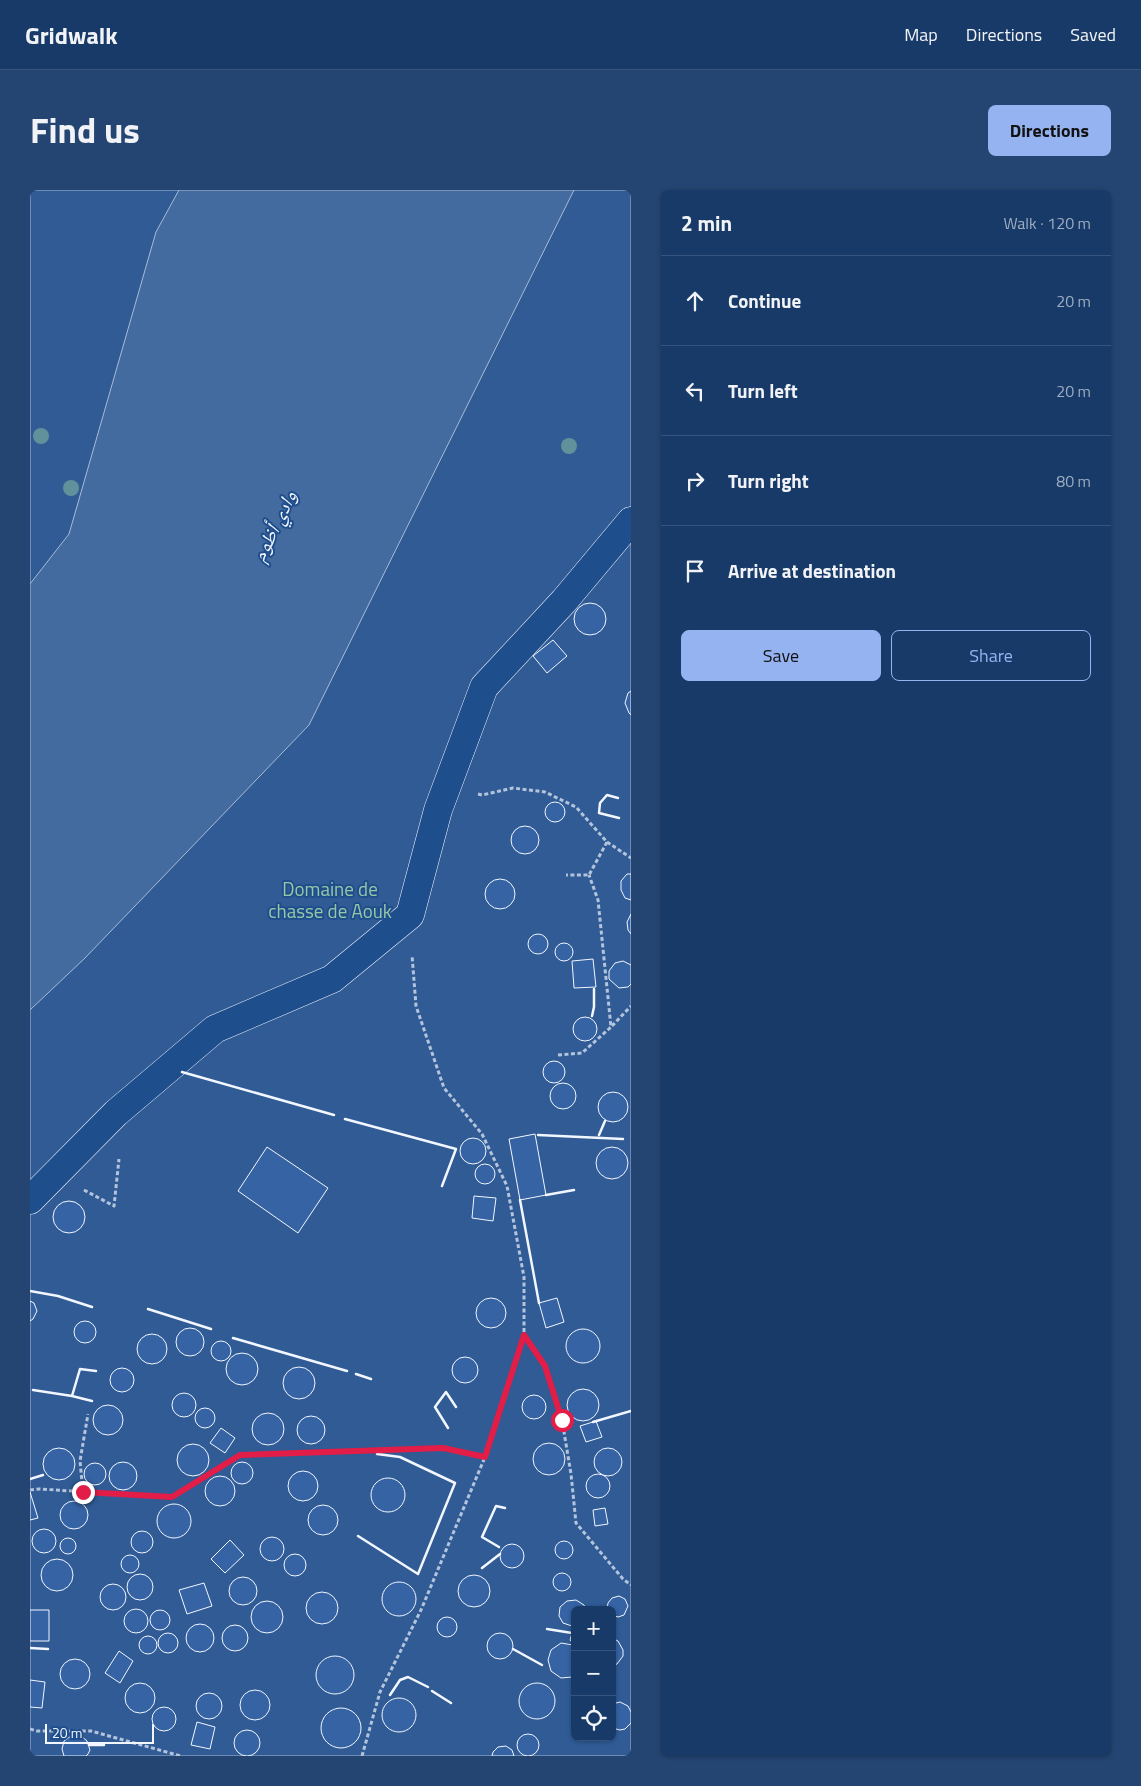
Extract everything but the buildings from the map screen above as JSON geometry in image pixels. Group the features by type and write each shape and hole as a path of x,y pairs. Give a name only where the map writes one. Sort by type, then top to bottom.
{"street":[{"path":"30,1200 116,1113 216,1029 332,979 410,915 438,810 484,687 564,601 631,521"}],"path":[{"path":"446,789 482,795 514,788 545,792 576,807 607,842 631,858"},
{"path":"607,842 589,875 598,900 611,1027"},
{"path":"566,875 589,875"},
{"path":"362,1756 380,1692 421,1610 485,1457 524,1335 524,1277 507,1186 482,1134 444,1088 416,1006 410,915"},
{"path":"558,1055 582,1053 631,1006"},
{"path":"524,1335 545,1366 562,1420 571,1474 576,1523 623,1579 631,1585"},
{"path":"83,1492 80,1461 88,1414"},
{"path":"30,1490 172,1497 240,1455 443,1448 485,1457"},
{"path":"30,1729 37,1731 90,1731 181,1756"}],"green space":[{"name":"Domaine de chasse de Aouk","path":"30,190 631,190 631,1756 30,1756"}],"water":[{"name":"وادي أظوم","path":"179,190 574,190 309,725 85,958 30,1010 30,584 69,534 156,232"}],"wall":[{"path":"618,798 607,795 600,803 599,813 619,818"},
{"path":"592,1016 594,989"},
{"path":"182,1072 334,1115"},
{"path":"345,1119 456,1149 442,1186"},
{"path":"599,1135 605,1121"},
{"path":"538,1135 623,1139"},
{"path":"546,1195 574,1190"},
{"path":"520,1200 539,1303"},
{"path":"30,1291 58,1296 92,1307"},
{"path":"148,1309 211,1329"},
{"path":"233,1338 347,1371"},
{"path":"92,1401 72,1396 80,1369 96,1371"},
{"path":"356,1374 371,1379"},
{"path":"33,1390 72,1396"},
{"path":"448,1428 435,1407 446,1392 456,1407"},
{"path":"593,1422 631,1411"},
{"path":"358,1536 418,1574 455,1483 400,1457 377,1454"},
{"path":"30,1479 43,1475"},
{"path":"499,1547 482,1537 496,1506 505,1508"},
{"path":"482,1568 500,1554"},
{"path":"547,1629 571,1633"},
{"path":"30,1648 48,1649"},
{"path":"513,1649 542,1665"},
{"path":"390,1695 400,1680 408,1677 428,1687"},
{"path":"432,1691 451,1703"},
{"path":"89,1745 104,1745"}],"route":[{"path":"83,1492 172,1497 240,1455 443,1448 485,1457 524,1335 545,1366 562,1420"}]}
